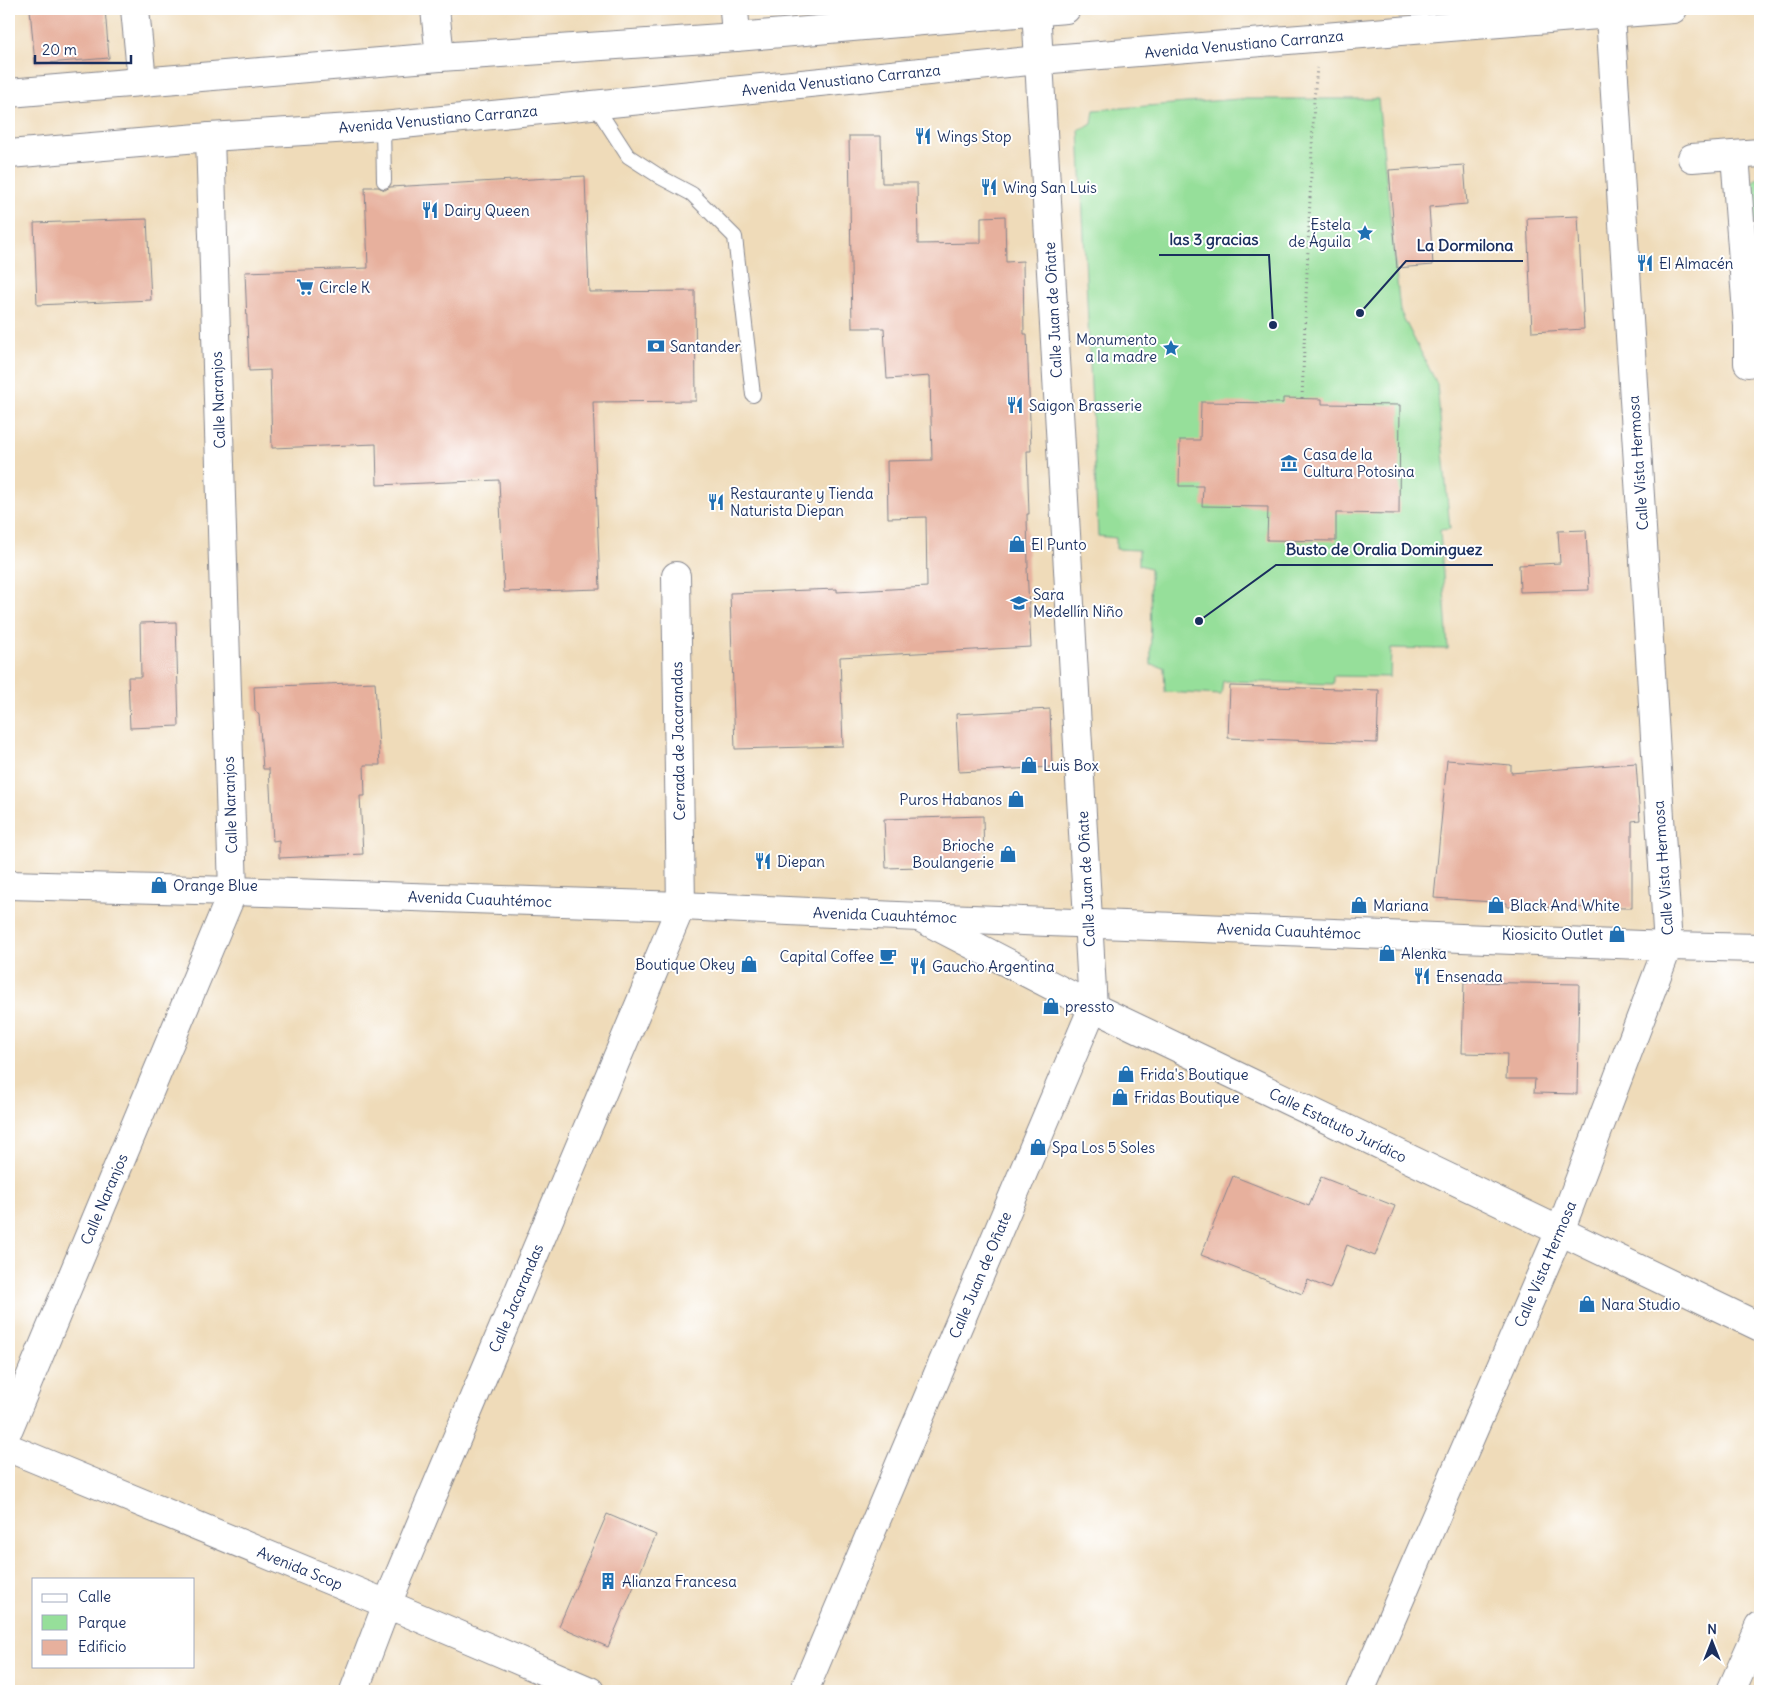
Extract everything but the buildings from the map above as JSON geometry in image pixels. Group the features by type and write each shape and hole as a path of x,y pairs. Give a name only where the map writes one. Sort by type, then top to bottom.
{"street":[{"path":"135,9 142,81"},
{"path":"435,9 440,57"},
{"path":"734,9 736,37"},
{"path":"9,93 440,57 736,37 1036,10 1066,9"},
{"name":"Avenida Venustiano Carranza","path":"9,154 210,137 383,126 1039,60 1673,9"},
{"name":"Calle Juan de Oñate","path":"804,1691 1093,1007 1036,10"},
{"name":"Calle Vista Hermosa","path":"1360,1691 1560,1231 1668,946 1610,14"},
{"name":"Calle Naranjos","path":"9,1428 233,891 210,137"},
{"path":"1692,158 1747,154 1754,326 1748,363"},
{"name":"Cerrada de Jacarandas","path":"676,576 680,906"},
{"name":"Avenida Cuauhtémoc","path":"9,886 233,891 680,906 920,917 1760,948"},
{"name":"Calle Jacarandas","path":"354,1691 387,1604 680,906"},
{"name":"Calle Estatuto Jurídico","path":"920,917 1093,1007 1760,1327"},
{"name":"Avenida Scop","path":"9,1448 387,1604 590,1691"},
{"path":"1731,1691 1760,1626"}],"lane":[{"path":"596,104 628,156 662,178 692,194 735,237 753,395"},
{"path":"383,126 384,181"}],"path":[{"path":"1302,398 1314,99 1320,38"}],"green space":[{"path":"1239,99 1378,99 1400,311 1437,384 1450,529 1440,530 1448,649 1391,648 1390,677 1333,676 1333,684 1223,681 1221,695 1165,692 1164,667 1151,665 1150,568 1139,565 1139,550 1116,549 1116,538 1098,536 1079,129 1092,124 1094,110"},
{"path":"1760,176 1760,305 1752,182"}],"place":[{"name":"Wings Stop","path":"923,136"},
{"name":"Wing San Luis","path":"989,187"},
{"name":"Dairy Queen","path":"430,210"},
{"name":"Estela de Águila","path":"1365,233"},
{"name":"El Almacén","path":"1645,263"},
{"name":"Circle K","path":"305,287"},
{"name":"La Dormilona","path":"1360,313"},
{"name":"las 3 gracias","path":"1273,325"},
{"name":"Santander","path":"656,346"},
{"name":"Monumento a la madre","path":"1171,348"},
{"name":"Saigon Brasserie","path":"1015,405"},
{"name":"Casa de la Cultura Potosina","path":"1289,463"},
{"name":"Restaurante y Tienda Naturista Diepan","path":"716,502"},
{"name":"El Punto","path":"1017,544"},
{"name":"Sara Medellín Niño","path":"1019,603"},
{"name":"Busto de Oralia Dominguez","path":"1199,621"},
{"name":"Luis Box","path":"1029,765"},
{"name":"Puros Habanos","path":"1016,799"},
{"name":"Brioche Boulangerie","path":"1008,854"},
{"name":"Diepan","path":"763,861"},
{"name":"Orange Blue","path":"159,885"},
{"name":"Mariana","path":"1359,905"},
{"name":"Black And White","path":"1496,905"},
{"name":"Kiosicito Outlet","path":"1617,934"},
{"name":"Alenka","path":"1387,953"},
{"name":"Capital Coffee","path":"888,956"},
{"name":"Boutique Okey","path":"749,964"},
{"name":"Gaucho Argentina","path":"918,966"},
{"name":"Ensenada","path":"1422,976"},
{"name":"pressto","path":"1051,1006"},
{"name":"Frida's Boutique","path":"1126,1074"},
{"name":"Fridas Boutique","path":"1120,1097"},
{"name":"Spa Los 5 Soles","path":"1038,1147"},
{"name":"Nara Studio","path":"1587,1304"},
{"name":"Alianza Francesa","path":"608,1581"}]}
